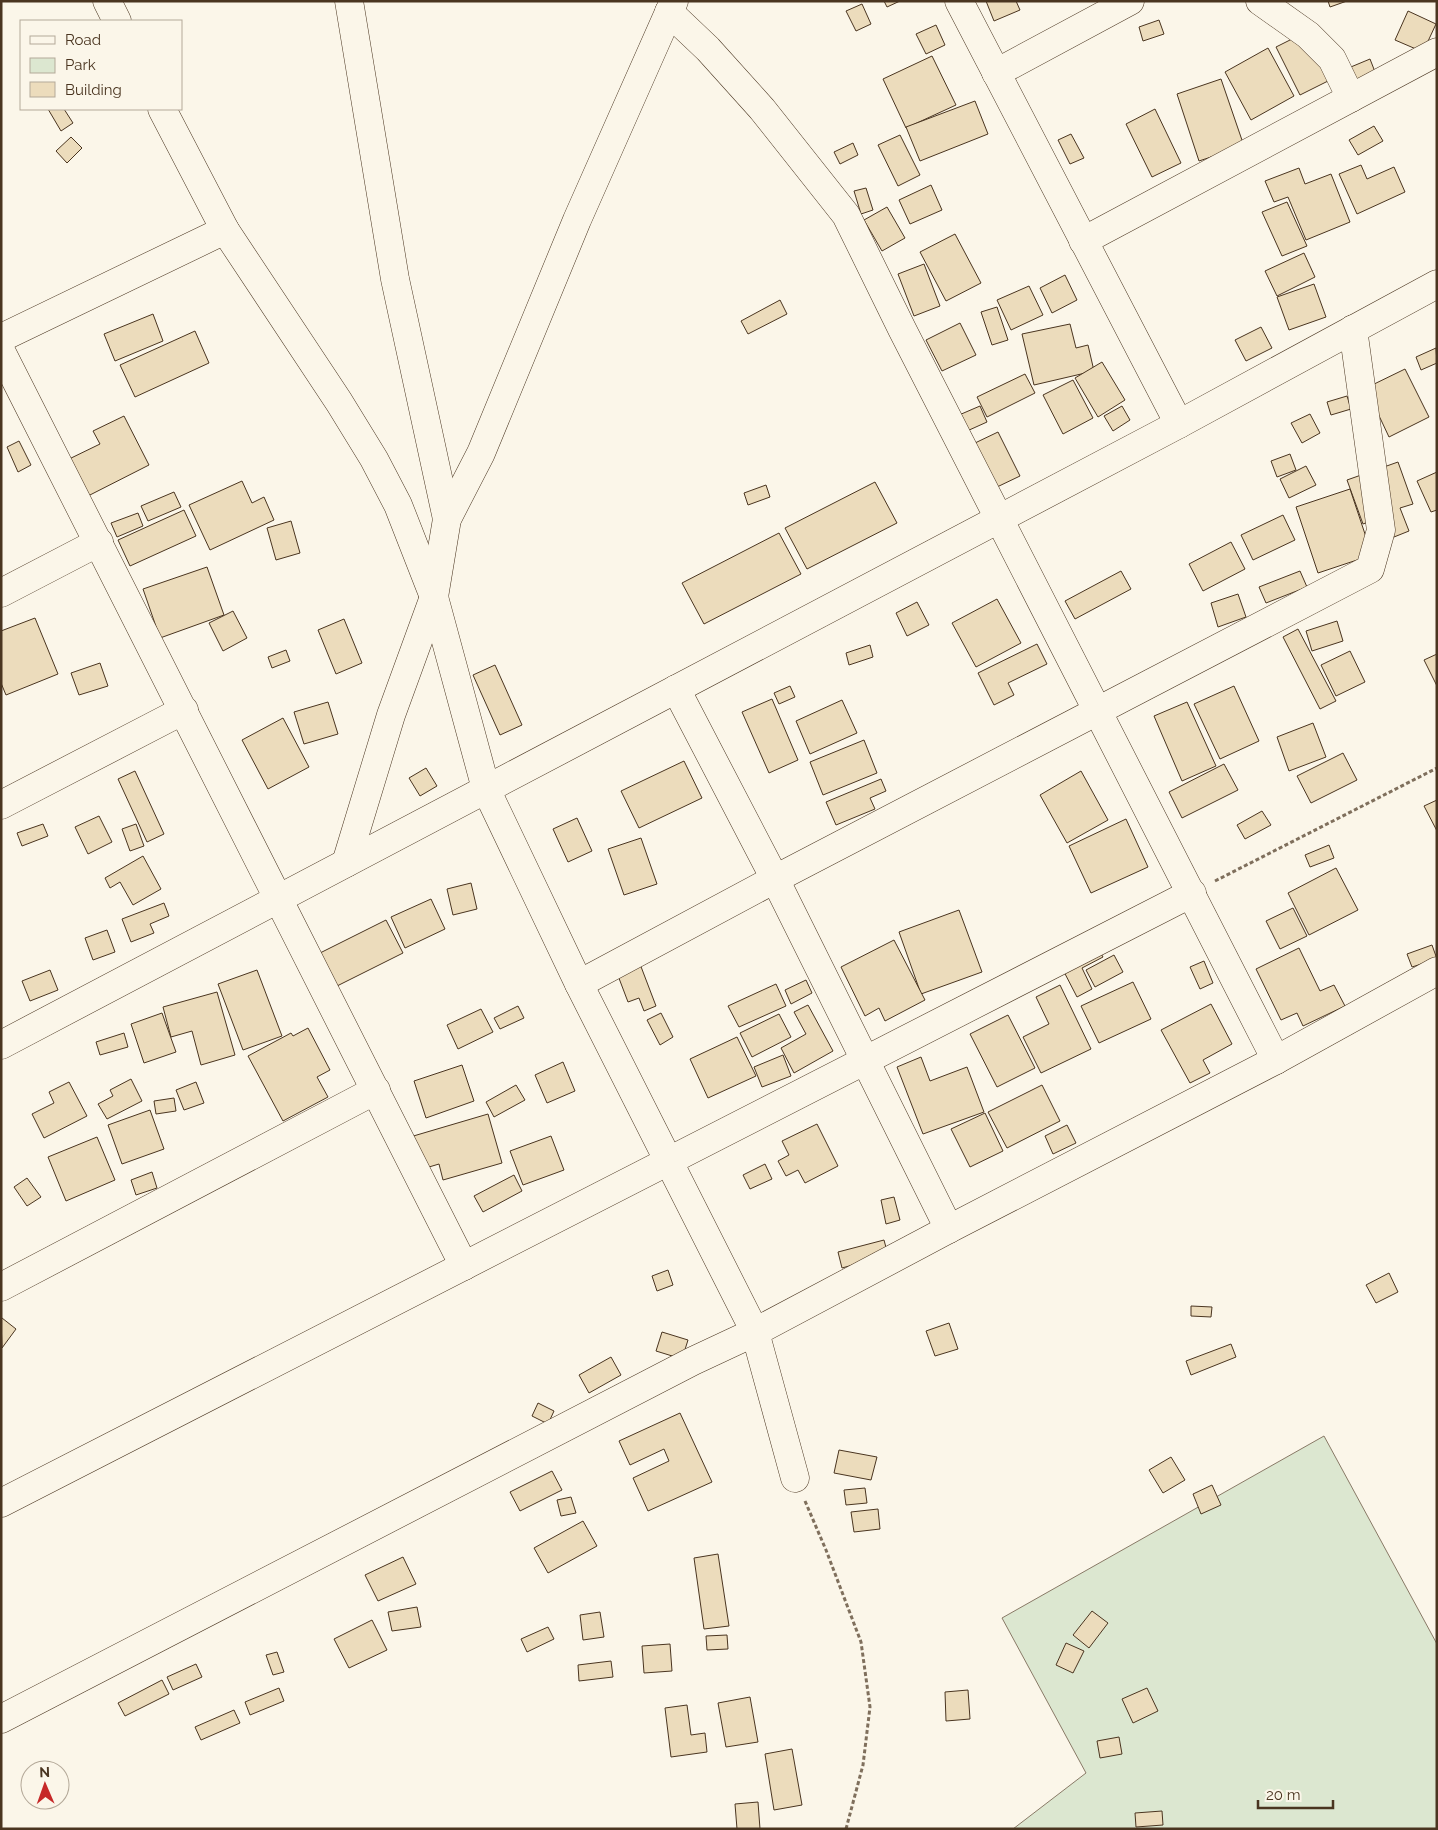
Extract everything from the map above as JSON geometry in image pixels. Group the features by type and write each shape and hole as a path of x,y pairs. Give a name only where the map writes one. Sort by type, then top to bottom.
{"street":[{"path":"107,1 116,20"},
{"path":"349,1 395,279 447,519"},
{"path":"958,1 1179,424"},
{"path":"996,73 1130,1"},
{"path":"1260,1 1308,35 1332,59 1352,98"},
{"path":"346,863 391,716 434,597 447,519 481,453 577,220 672,7 762,109 846,214 999,519 1276,1060"},
{"path":"1083,241 1437,52"},
{"path":"163,110 225,230 339,402 374,459 398,505 434,597 486,789 579,984 754,1332 796,1478"},
{"path":"1,338 225,230"},
{"path":"1,1045 1179,424 1437,284"},
{"path":"579,984 775,878 1370,570 1381,530 1353,329"},
{"path":"1,351 464,1266"},
{"path":"1,592 99,542"},
{"path":"676,689 775,878 949,1229"},
{"path":"1,805 184,710"},
{"path":"1,1503 1192,893"},
{"path":"1,1719 693,1361 754,1332 1276,1060 1437,972"},
{"path":"1,1287 376,1090"}],"path":[{"path":"1192,893 1437,768"},
{"path":"796,1478 861,1642 870,1708 863,1765 846,1829"}],"green space":[{"path":"1324,1436 1437,1644 1437,1829 1013,1829 1086,1773 1002,1618"}],"building":[{"path":"884,1 900,1 887,7"},
{"path":"986,1 1016,1 1020,10 994,21"},
{"path":"1328,1 1347,1 1330,7"},
{"path":"862,4 871,24 856,31 846,11"},
{"path":"1408,11 1436,24 1423,52 1395,40"},
{"path":"1159,20 1164,34 1143,41 1139,27"},
{"path":"936,25 945,45 926,54 916,34"},
{"path":"1312,29 1336,77 1300,95 1276,47"},
{"path":"1268,48 1294,96 1251,120 1225,72"},
{"path":"932,56 956,105 906,128 883,79"},
{"path":"1370,59 1377,77 1354,87 1346,69"},
{"path":"1221,79 1244,146 1199,161 1177,94"},
{"path":"975,101 988,134 920,161 906,127"},
{"path":"1155,109 1181,163 1152,177 1126,124"},
{"path":"49,110 65,110 73,123 61,131"},
{"path":"1374,126 1383,141 1358,155 1349,140"},
{"path":"1071,134 1084,158 1070,164 1058,140"},
{"path":"900,135 920,175 898,186 878,145"},
{"path":"71,137 82,148 67,163 56,151"},
{"path":"853,143 858,155 840,164 834,152"},
{"path":"1361,165 1367,179 1394,167 1405,192 1357,214 1339,174"},
{"path":"1299,168 1305,184 1331,174 1350,222 1306,240 1288,197 1274,202 1265,181"},
{"path":"931,185 942,210 910,224 899,200"},
{"path":"866,188 873,210 861,214 854,191"},
{"path":"1287,202 1307,246 1282,256 1262,212"},
{"path":"887,207 905,238 882,251 864,220"},
{"path":"955,234 981,283 946,301 920,252"},
{"path":"1304,253 1315,277 1277,296 1265,271"},
{"path":"924,264 940,306 914,316 898,274"},
{"path":"1065,275 1077,300 1052,313 1040,288"},
{"path":"1314,284 1326,317 1289,330 1277,297"},
{"path":"1029,286 1043,315 1011,330 997,300"},
{"path":"780,300 787,314 748,334 741,321"},
{"path":"997,307 1008,340 992,345 981,312"},
{"path":"153,314 163,341 115,361 104,334"},
{"path":"960,323 976,355 942,371 926,340"},
{"path":"1070,324 1076,348 1088,345 1094,371 1034,385 1022,334"},
{"path":"1261,327 1272,348 1246,361 1235,340"},
{"path":"195,331 209,363 135,397 120,365"},
{"path":"1436,348 1437,363 1421,370 1416,357"},
{"path":"1102,362 1125,400 1098,417 1075,378"},
{"path":"1405,369 1429,417 1389,437 1366,388"},
{"path":"1025,374 1035,393 987,417 977,397"},
{"path":"1073,380 1093,418 1063,434 1043,395"},
{"path":"1347,396 1351,409 1331,415 1327,402"},
{"path":"980,406 987,422 967,431 959,415"},
{"path":"1122,406 1130,420 1113,431 1104,416"},
{"path":"1310,414 1320,433 1302,443 1291,423"},
{"path":"124,416 149,465 84,498 65,461 100,444 93,431"},
{"path":"998,432 1020,476 997,487 975,443"},
{"path":"19,441 31,465 18,472 7,447"},
{"path":"1290,454 1296,470 1277,477 1271,461"},
{"path":"1398,462 1413,504 1400,508 1409,531 1389,539 1381,517 1363,524 1347,480"},
{"path":"1306,466 1316,485 1289,498 1280,479"},
{"path":"1437,472 1437,510 1431,512 1417,481"},
{"path":"242,481 252,503 264,497 274,520 210,550 189,505"},
{"path":"875,482 897,523 807,569 785,528"},
{"path":"766,485 770,497 748,505 744,493"},
{"path":"1350,489 1372,555 1318,573 1296,507"},
{"path":"174,492 181,507 148,521 141,506"},
{"path":"184,510 196,536 130,566 118,540"},
{"path":"138,513 143,526 117,537 111,523"},
{"path":"1283,515 1295,540 1253,560 1241,535"},
{"path":"291,521 300,553 276,560 267,528"},
{"path":"779,533 801,574 704,624 682,583"},
{"path":"1231,542 1245,569 1203,591 1189,564"},
{"path":"207,567 224,615 160,638 143,589"},
{"path":"1121,571 1131,589 1075,619 1065,601"},
{"path":"1300,571 1307,587 1266,603 1259,587"},
{"path":"1238,594 1246,617 1218,627 1211,603"},
{"path":"997,599 1021,643 976,667 952,623"},
{"path":"917,602 929,625 907,636 896,613"},
{"path":"233,611 247,638 223,651 209,623"},
{"path":"35,618 58,674 6,695 1,683 1,631"},
{"path":"344,619 362,663 336,674 318,630"},
{"path":"1337,621 1343,641 1312,651 1306,631"},
{"path":"1298,629 1336,701 1320,709 1283,637"},
{"path":"1037,644 1047,664 1008,683 1014,695 994,705 978,673"},
{"path":"870,645 873,657 849,665 846,653"},
{"path":"286,650 290,661 272,668 268,657"},
{"path":"1350,651 1365,682 1336,696 1321,665"},
{"path":"1437,654 1437,686 1424,660"},
{"path":"100,663 108,686 79,695 71,673"},
{"path":"495,665 522,725 500,735 473,675"},
{"path":"790,686 795,697 779,704 774,693"},
{"path":"1234,686 1259,741 1220,759 1194,704"},
{"path":"772,699 798,760 769,773 742,712"},
{"path":"842,700 857,733 810,754 796,721"},
{"path":"328,702 338,734 304,744 294,712"},
{"path":"1187,702 1216,766 1182,781 1154,716"},
{"path":"283,718 309,767 268,789 242,740"},
{"path":"1313,723 1326,757 1289,771 1277,737"},
{"path":"864,740 877,773 823,795 810,762"},
{"path":"1343,753 1357,780 1311,803 1297,776"},
{"path":"684,761 702,798 639,828 621,791"},
{"path":"1224,764 1238,790 1182,818 1169,792"},
{"path":"426,768 437,786 420,796 409,778"},
{"path":"135,771 164,834 147,842 118,779"},
{"path":"1081,771 1108,820 1067,843 1040,795"},
{"path":"881,779 886,791 870,798 875,809 836,825 826,802"},
{"path":"1437,800 1437,831 1424,806"},
{"path":"1262,811 1271,825 1245,839 1237,825"},
{"path":"99,816 112,842 88,854 75,827"},
{"path":"577,818 592,851 568,862 553,829"},
{"path":"1126,819 1148,867 1091,893 1069,846"},
{"path":"43,824 48,836 22,846 17,833"},
{"path":"136,824 144,846 130,851 122,829"},
{"path":"641,838 657,884 624,895 608,849"},
{"path":"1329,845 1334,858 1310,867 1305,855"},
{"path":"143,856 161,889 133,905 120,882 110,888 105,878"},
{"path":"1336,868 1358,910 1309,935 1288,893"},
{"path":"471,883 477,909 453,915 447,889"},
{"path":"431,899 445,929 405,948 391,917"},
{"path":"164,903 169,916 150,924 154,933 131,942 122,919"},
{"path":"1293,908 1307,936 1280,949 1266,921"},
{"path":"959,910 982,972 921,994 899,932"},
{"path":"386,920 403,953 337,986 320,953"},
{"path":"107,930 115,952 93,960 85,938"},
{"path":"894,940 925,1000 885,1021 879,1008 865,1016 841,967"},
{"path":"1432,945 1437,959 1412,967 1407,954"},
{"path":"1097,947 1103,957 1082,968 1092,989 1077,997 1061,966"},
{"path":"1299,948 1320,991 1334,985 1345,1006 1303,1026 1297,1013 1281,1020 1256,969"},
{"path":"1114,955 1123,972 1095,987 1086,970"},
{"path":"1204,961 1213,983 1200,989 1190,967"},
{"path":"640,964 656,1006 644,1011 639,998 628,1002 617,973"},
{"path":"50,970 58,990 30,1001 22,981"},
{"path":"257,970 282,1036 243,1050 218,984"},
{"path":"806,980 812,993 791,1004 785,990"},
{"path":"1133,982 1151,1019 1099,1043 1081,1006"},
{"path":"776,984 786,1006 739,1027 728,1006"},
{"path":"1060,985 1091,1049 1041,1073 1023,1037 1049,1024 1036,997"},
{"path":"217,992 235,1055 201,1065 192,1031 171,1037 163,1007"},
{"path":"1211,1004 1232,1044 1203,1060 1210,1073 1190,1083 1161,1030"},
{"path":"808,1005 833,1051 794,1073 781,1048 806,1034 794,1012"},
{"path":"518,1006 524,1018 500,1029 494,1018"},
{"path":"481,1009 493,1032 458,1049 447,1025"},
{"path":"162,1013 176,1052 144,1063 131,1024"},
{"path":"661,1013 673,1037 660,1045 647,1020"},
{"path":"779,1014 791,1037 752,1057 740,1033"},
{"path":"1008,1015 1035,1068 997,1087 970,1034"},
{"path":"308,1028 330,1070 317,1077 328,1097 283,1121 248,1056 291,1033 293,1036"},
{"path":"124,1033 128,1047 100,1055 96,1042"},
{"path":"737,1037 756,1076 708,1098 690,1059"},
{"path":"783,1055 791,1076 762,1087 754,1067"},
{"path":"921,1057 930,1081 967,1067 984,1112 923,1134 897,1067"},
{"path":"563,1062 575,1091 547,1103 535,1075"},
{"path":"462,1065 474,1101 426,1118 414,1081"},
{"path":"131,1079 142,1101 107,1119 98,1104 113,1096 110,1090"},
{"path":"69,1082 87,1116 44,1138 32,1114 54,1103 49,1092"},
{"path":"196,1082 204,1103 184,1110 176,1090"},
{"path":"516,1085 525,1100 494,1117 486,1102"},
{"path":"1042,1085 1060,1121 1007,1148 988,1112"},
{"path":"174,1098 176,1111 156,1114 154,1101"},
{"path":"150,1110 164,1149 122,1164 108,1125"},
{"path":"985,1113 1003,1151 970,1167 951,1129"},
{"path":"488,1114 502,1163 443,1180 439,1164 419,1170 410,1137"},
{"path":"817,1124 838,1166 805,1183 798,1170 786,1176 778,1161 789,1155 782,1141"},
{"path":"1067,1125 1076,1143 1053,1154 1045,1136"},
{"path":"551,1136 564,1170 523,1185 510,1151"},
{"path":"97,1137 115,1180 66,1201 48,1157"},
{"path":"765,1164 772,1179 750,1189 743,1175"},
{"path":"152,1172 157,1188 136,1195 131,1180"},
{"path":"514,1175 522,1191 483,1212 474,1196"},
{"path":"27,1178 41,1197 27,1206 14,1187"},
{"path":"894,1197 900,1220 886,1224 881,1200"},
{"path":"884,1240 888,1255 842,1268 838,1252"},
{"path":"668,1270 673,1285 657,1291 652,1276"},
{"path":"1389,1273 1398,1292 1376,1303 1366,1285"},
{"path":"1191,1306 1212,1307 1211,1317 1191,1316"},
{"path":"1,1319 16,1329 2,1348"},
{"path":"949,1323 958,1349 935,1356 926,1331"},
{"path":"662,1332 688,1340 682,1359 656,1351"},
{"path":"1231,1344 1236,1357 1191,1375 1186,1361"},
{"path":"611,1357 621,1375 589,1393 579,1375"},
{"path":"538,1403 554,1411 548,1424 532,1416"},
{"path":"680,1413 712,1482 648,1511 633,1478 669,1461 664,1449 630,1465 619,1441"},
{"path":"839,1450 877,1457 871,1480 834,1473"},
{"path":"1171,1457 1185,1480 1163,1493 1149,1470"},
{"path":"552,1471 562,1490 520,1511 510,1492"},
{"path":"1212,1485 1221,1505 1201,1514 1193,1494"},
{"path":"865,1488 867,1503 846,1505 844,1490"},
{"path":"571,1497 576,1513 561,1516 557,1500"},
{"path":"878,1509 880,1529 854,1532 851,1512"},
{"path":"583,1521 597,1546 548,1573 534,1548"},
{"path":"718,1554 729,1626 704,1629 694,1558"},
{"path":"403,1557 416,1584 378,1601 365,1575"},
{"path":"417,1607 421,1627 392,1631 388,1612"},
{"path":"1092,1611 1108,1623 1089,1648 1073,1635"},
{"path":"600,1612 604,1637 583,1640 580,1615"},
{"path":"372,1620 387,1650 349,1668 334,1639"},
{"path":"548,1627 554,1639 527,1652 521,1639"},
{"path":"727,1635 728,1649 707,1650 706,1636"},
{"path":"1066,1643 1084,1651 1073,1673 1056,1665"},
{"path":"670,1644 672,1671 644,1673 642,1646"},
{"path":"277,1652 284,1672 273,1675 266,1655"},
{"path":"611,1661 613,1677 579,1681 578,1665"},
{"path":"196,1664 202,1677 173,1690 167,1677"},
{"path":"162,1680 169,1694 125,1716 118,1703"},
{"path":"279,1688 284,1701 250,1715 245,1702"},
{"path":"1147,1688 1158,1711 1133,1723 1122,1699"},
{"path":"968,1690 970,1719 946,1721 945,1692"},
{"path":"750,1697 758,1742 726,1747 718,1703"},
{"path":"687,1705 691,1735 705,1733 707,1752 671,1757 665,1708"},
{"path":"234,1710 240,1723 201,1740 195,1727"},
{"path":"1119,1737 1122,1754 1100,1758 1097,1741"},
{"path":"792,1749 802,1805 774,1810 765,1754"},
{"path":"758,1802 760,1829 737,1829 735,1804"},
{"path":"1162,1811 1163,1825 1136,1827 1135,1813"}]}
